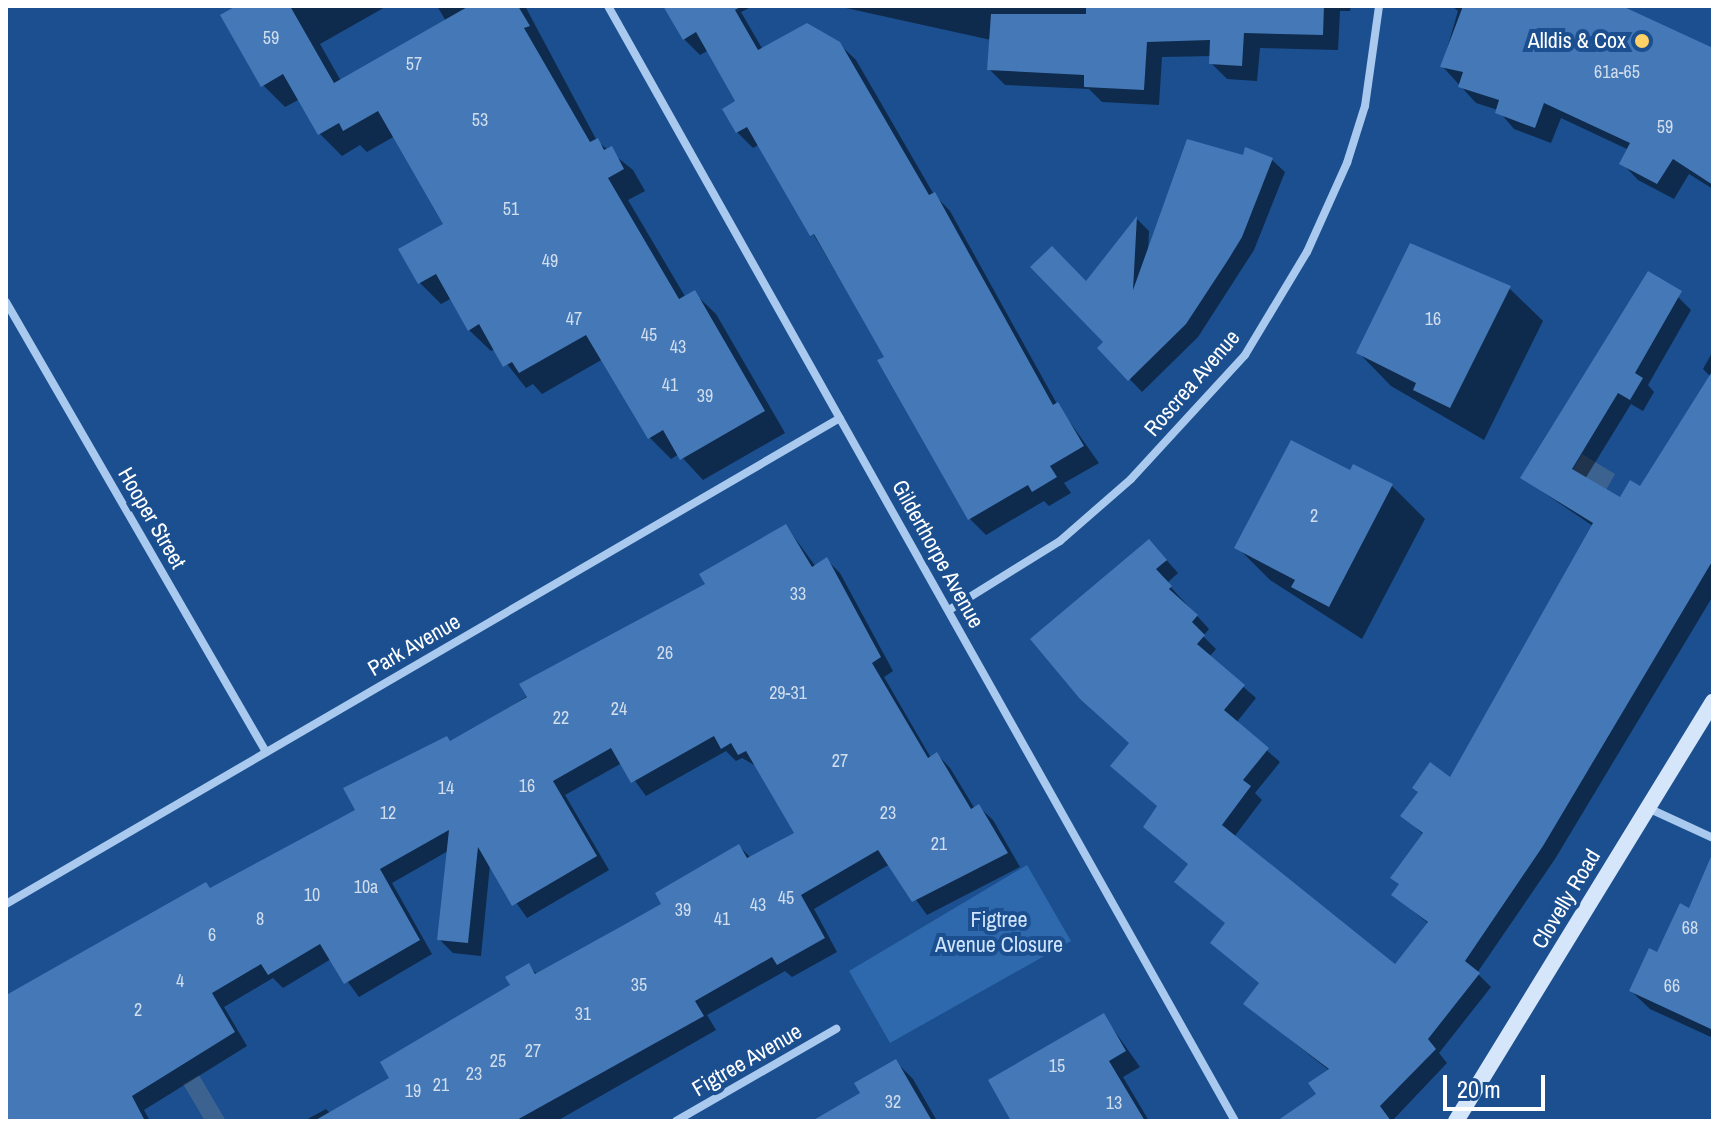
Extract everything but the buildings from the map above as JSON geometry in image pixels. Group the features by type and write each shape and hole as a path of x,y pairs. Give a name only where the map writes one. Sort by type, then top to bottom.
{"street":[{"name":"Gilderthorpe Avenue","path":"608,6 1235,1121"},
{"name":"Roscrea Avenue","path":"949,610 1060,541 1131,479 1245,355 1307,252 1347,163 1365,106 1379,6"},
{"name":"Hooper Street","path":"6,302 266,752"},
{"name":"Park Avenue","path":"6,904 840,418"},
{"name":"Clovelly Road","path":"1456,1121 1713,701"},
{"path":"1648,807 1713,838"},
{"name":"Figtree Avenue","path":"676,1121 836,1029"}],"green space":[{"name":"Figtree Avenue Closure","path":"1027,865 1071,941 890,1043 849,971"}],"shaded area":[{"path":"1582,454 1615,474 1605,492 1572,471"},
{"path":"199,1075 226,1121 205,1121 183,1084"}],"place":[{"name":"Alldis & Cox","path":"1642,41"}]}
